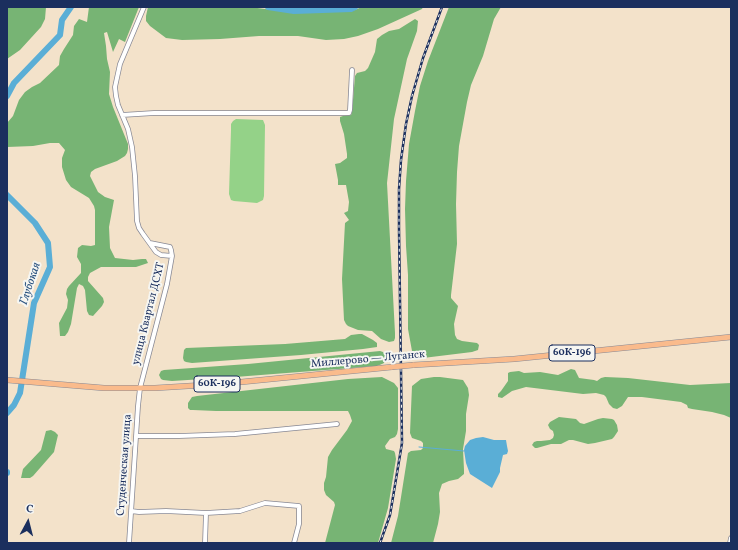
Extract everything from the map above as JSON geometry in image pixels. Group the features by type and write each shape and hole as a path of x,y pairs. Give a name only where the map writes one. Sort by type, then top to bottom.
{"main road":[{"name":"Миллерово — Луганск","path":"7,380 104,388 140,388 221,384 392,367 514,359 731,337"}],"street":[{"name":"улица Квартал ДСХТ","path":"140,388 167,284 172,256 158,254 140,231 137,221 132,147 128,129 116,96 115,87 120,64 144,7"},
{"path":"122,115 159,113 349,113 352,70"},
{"path":"150,244 170,247 172,256"},
{"name":"Студенческая улица","path":"129,543 140,388"},
{"path":"136,436 235,434 337,424"},
{"path":"131,511 240,511 265,503 299,506 299,524 294,543"},
{"path":"205,543 206,512"},
{"path":"730,543 731,538"}],"green space":[{"path":"7,7 46,7 45,19 41,27 20,50 7,59"},
{"path":"89,7 139,7 125,42 119,39 113,52 107,32 104,33 110,72 109,94 128,144 127,153 117,161 95,169 91,172 90,176 98,192 105,197 114,200 109,227 110,248 115,258 133,260 146,259 148,263 136,267 101,267 90,273 88,281 103,298 104,302 93,316 89,315 87,311 85,290 83,286 79,284 71,324 65,336 60,336 59,323 67,308 67,289 81,273 81,264 77,257 78,248 82,245 95,245 95,210 89,198 71,187 66,180 62,167 62,158 65,150 59,143 7,147 7,123 13,116 19,100 25,92 40,83 59,65 60,56 73,35 74,26 79,19 87,22"},
{"path":"148,7 249,7 290,12 340,12 352,11 362,7 423,7 422,9 378,29 344,39 326,40 298,36 259,36 182,40 166,38 150,26 146,21"},
{"path":"449,7 501,7 494,19 483,56 471,85 459,146 457,172 457,244 451,295 451,298 458,306 454,324 455,335 457,339 477,343 479,345 478,350 472,352 423,358 416,356 412,351 408,329 408,275 405,209 406,181 409,144 420,86"},
{"path":"415,19 418,21 417,31 407,59 394,119 387,183 395,333 394,341 389,342 381,339 372,331 358,330 348,326 344,320 342,279 345,223 349,220 344,213 348,211 349,202 346,185 338,185 335,164 340,163 347,158 340,117 351,115 355,76 357,73 365,71 368,68 375,52 377,39 389,31 399,29"},
{"path":"236,119 263,120 265,125 264,196 263,200 257,203 234,201 231,200 229,194 231,124"},
{"path":"362,334 377,343 377,347 301,355 192,363 184,361 183,358 184,350 186,348 285,344 345,339 351,335"},
{"path":"380,351 385,354 386,359 384,363 377,366 172,381 163,380 159,375 161,371 164,370 248,364"},
{"path":"571,369 575,370 579,378 597,381 605,377 690,385 731,383 731,418 712,412 688,408 687,405 681,402 642,397 628,397 622,406 617,409 613,408 609,404 604,395 596,393 583,394 526,387 512,391 502,398 498,397 498,394 508,381 508,373 510,372 540,372 558,375"},
{"path":"382,377 394,383 398,388 398,429 395,437 390,439 385,446 386,449 394,451 396,459 388,508 378,543 325,543 335,505 334,502 326,495 324,490 328,457 352,421 348,411 216,411 190,410 188,408 188,403 192,397 197,396 348,379"},
{"path":"434,377 463,380 468,388 469,395 463,449 464,474 458,479 442,484 439,493 440,512 433,543 391,543 398,516 408,453 411,451 421,450 423,448 423,443 412,438 410,433 412,386 421,379"},
{"path":"559,417 576,419 580,423 584,424 603,418 612,419 617,425 618,431 612,439 595,443 588,444 569,440 561,444 551,444 535,448 532,445 534,442 550,440 553,438 553,431 548,425 550,422"},
{"path":"51,430 58,435 54,452 33,476 30,478 21,478 23,469 41,450 46,431"}],"water":[{"path":"483,437 494,440 506,440 508,451 507,454 503,455 500,472 492,488 470,474 466,463 464,450 465,446 470,440"}],"waterway":[{"name":"Глубокая","path":"7,96 14,83 60,35 62,20 71,7"},
{"name":"Глубокая","path":"268,7 294,11 351,9 355,7"},
{"name":"Глубокая","path":"7,195 35,223 48,243 50,267 34,303 20,393 14,405 7,413"},
{"path":"419,447 464,451"}],"railway":[{"path":"380,543 390,515 402,443 399,229 401,160 412,96 423,58 442,7"}]}
